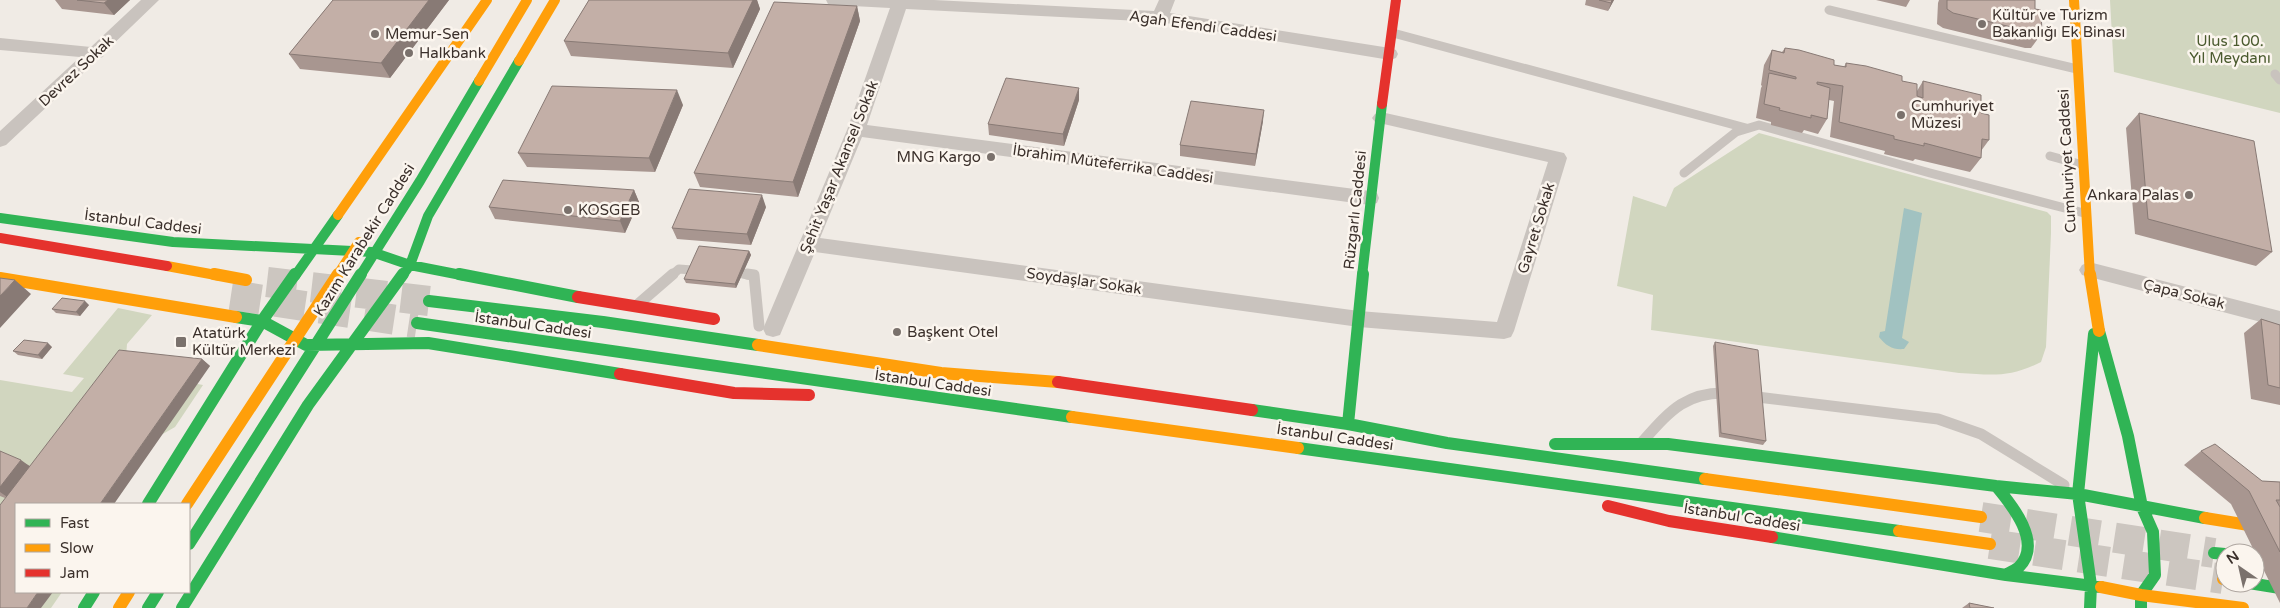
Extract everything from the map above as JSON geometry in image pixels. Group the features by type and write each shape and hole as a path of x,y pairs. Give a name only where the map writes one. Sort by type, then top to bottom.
{"main road":[{"path":"149,503 262,321 412,111 487,0"},
{"name":"Kazım Karabekir Caddesi","path":"190,542 420,182 527,0"},
{"path":"182,608 308,405 410,265 428,216 556,0"},
{"name":"Rüzgarlı Caddesi","path":"1348,424 1370,198 1396,0"},
{"name":"Cumhuriyet Caddesi","path":"2074,0 2085,214 2089,270 2096,320 2128,436 2142,507 2154,532 2155,575 2141,595"},
{"name":"İstanbul Caddesi","path":"0,218 174,242 372,252 410,265 635,307 721,320"},
{"name":"Kazım Karabekir Caddesi","path":"188,503 364,234"},
{"path":"0,238 246,280"},
{"path":"0,278 262,321 306,344 428,343 734,393 824,396"},
{"name":"İstanbul Caddesi","path":"429,301 603,322 941,373 1036,380 1348,424 1447,443 1981,517"},
{"name":"Cumhuriyet Caddesi","path":"2090,608 2091,585 2078,494 2096,320"},
{"name":"İstanbul Caddesi","path":"417,323 933,398 1990,544"},
{"path":"829,344 941,373"},
{"path":"843,396 933,398"},
{"name":"İstanbul Caddesi","path":"1447,443 1640,444 1677,446 1996,486 2078,494 2142,507 2280,530"},
{"name":"İstanbul Caddesi","path":"1446,468 1572,498"},
{"path":"1996,486 2021,516 2027,538 2026,557 2021,567 2006,575"},
{"name":"İstanbul Caddesi","path":"1601,504 1669,521 2006,575 2091,585 2141,595 2243,608"},
{"path":"2265,560 2280,562"},
{"path":"2265,586 2280,588"},
{"path":"84,608 93,593"},
{"path":"119,608 128,593"},
{"path":"148,608 157,593"},
{"path":"2141,595 2141,608"}],"street":[{"name":"Devrez Sokak","path":"0,141 151,0"},
{"name":"Agah Efendi Caddesi","path":"834,0 900,4 1003,4 1160,17 1390,54"},
{"path":"1160,17 1167,0"},
{"name":"Şehit Yaşar Akansel Sokak","path":"766,328 810,244 856,130 900,4"},
{"path":"0,44 96,53"},
{"name":"Gayret Sokak","path":"1359,319 1504,331 1558,158 1382,118"},
{"name":"İbrahim Müteferrika Caddesi","path":"856,130 1370,198"},
{"name":"Soydaşlar Sokak","path":"810,244 1359,319"},
{"name":"Çapa Sokak","path":"2089,270 2280,319"}],"lane":[{"path":"1829,10 2077,68"},
{"path":"1393,33 1746,128"},
{"path":"1684,174 1736,132 1759,125 2085,214"},
{"path":"2050,156 2083,165"},
{"path":"635,307 680,269 692,270"},
{"path":"742,274 754,275 766,328"},
{"path":"1640,444 1674,408 1698,394 1716,391 1938,419 1981,434 2078,494"}],"green space":[{"name":"Ulus 100. Yıl Meydanı","path":"2110,0 2280,0 2280,113 2114,72"},
{"path":"1759,133 2047,212 2051,216 2051,233 2046,347 2041,362 2010,373 1991,375 1959,373 1651,330 1653,295 1617,286 1633,196 1666,207 1674,188"},
{"path":"118,308 152,315 127,344 125,370 203,385 175,427 142,446 15,503 15,593 61,593 51,608 0,608 0,380 72,392 84,378 63,374"}],"water":[{"path":"1904,208 1922,213 1902,338 1909,342 1904,349 1896,349 1884,343 1879,337 1880,332 1885,331"}],"building":[{"path":"77,0 108,0 104,3"},
{"name":"Memur-Sen","path":"333,0 429,0 381,63 289,54"},
{"path":"589,0 753,0 728,53 564,41"},
{"path":"1599,0 1612,0 1611,3"},
{"path":"1947,0 2035,0 2035,9 2041,10 2042,33 1953,13 1947,9"},
{"path":"774,2 857,6 793,182 694,173"},
{"name":"Cumhuriyet Müzesi","path":"1785,48 1834,60 1834,65 1846,67 1846,63 1866,66 1902,76 1902,81 1917,84 1917,96 1923,98 1923,81 1981,95 1981,113 1989,115 1989,140 1982,139 1981,158 1924,143 1924,146 1894,139 1894,136 1839,122 1843,86 1817,82 1817,84 1830,88 1827,119 1811,115 1811,118 1764,104 1769,73 1796,79 1796,77 1769,70 1772,50 1784,53"},
{"path":"1006,78 1079,88 1063,134 988,124"},
{"path":"552,86 677,90 649,158 518,153"},
{"path":"1191,101 1264,110 1256,154 1180,145"},
{"name":"Ankara Palas","path":"2139,113 2254,141 2272,252 2148,219"},
{"path":"503,180 634,190 620,221 489,207"},
{"path":"689,189 762,195 747,234 672,228"},
{"path":"699,246 749,251 735,284 684,279"},
{"path":"0,278 15,280 0,296"},
{"path":"62,298 85,301 76,312 52,309"},
{"path":"2261,319 2280,325 2280,388 2268,385"},
{"path":"24,340 48,343 38,355 13,351"},
{"path":"1715,342 1758,350 1766,441 1721,433"},
{"path":"119,350 202,359 101,503 15,503 15,593 37,593 27,608 0,608 0,505"},
{"path":"2215,444 2262,481 2280,482 2280,500 2276,500 2280,507 2280,552 2249,491 2201,451"},
{"path":"0,451 21,460 0,487"},
{"path":"1969,603 1994,608 1970,608"}],"tunnel":[{"path":"267,282 429,301"},
{"path":"231,295 417,323"},
{"path":"1981,517 2214,553"},
{"path":"1990,544 2215,578"}],"traffic: fast":[{"path":"182,608 308,405 410,265 428,216 519,61"},
{"path":"190,542 420,181 479,81"},
{"path":"1348,424 1370,198 1382,104"},
{"path":"149,503 262,321 338,215"},
{"path":"0,218 173,242 372,252 410,265 578,297"},
{"path":"429,301 603,322 758,345"},
{"path":"236,317 262,321 306,345 428,343 620,374"},
{"path":"417,323 1072,417"},
{"path":"2099,331 2128,436 2142,507 2153,532 2155,575 2141,595 2141,608"},
{"path":"2090,608 2091,585 2078,494 2094,334"},
{"path":"1252,410 1348,424 1447,443 1705,479"},
{"path":"1555,444 1668,444 1996,486 2078,494 2205,518"},
{"path":"1298,448 1899,531"},
{"path":"1996,486 2020,519 2028,545 2026,557 2019,567 2006,575"},
{"path":"1772,537 2006,575 2101,587"},
{"path":"2265,560 2280,562"},
{"path":"2265,586 2280,588"},
{"path":"84,608 93,593"},
{"path":"148,608 157,593"}],"traffic: slow":[{"path":"338,215 412,111 487,0"},
{"path":"479,81 527,0"},
{"path":"519,61 555,0"},
{"path":"2074,0 2089,270 2099,331"},
{"path":"188,503 359,242"},
{"path":"167,266 246,280"},
{"path":"0,278 236,317"},
{"path":"758,345 941,373 1058,382"},
{"path":"1072,417 1298,448"},
{"path":"1705,479 1981,517"},
{"path":"2205,518 2280,530"},
{"path":"1899,531 1990,544"},
{"path":"2101,587 2141,595 2243,608"},
{"path":"119,608 128,593"}],"traffic: jam":[{"path":"1382,104 1396,0"},
{"path":"0,238 167,266"},
{"path":"578,297 714,319"},
{"path":"620,374 734,393 809,395"},
{"path":"1058,382 1252,410"},
{"path":"1608,506 1669,521 1772,537"}],"place":[{"name":"Kültür ve Turizm Bakanlığı Ek Binası","path":"1982,24"},
{"name":"Memur-Sen","path":"375,34"},
{"name":"Halkbank","path":"409,53"},
{"name":"Cumhuriyet Müzesi","path":"1901,115"},
{"name":"MNG Kargo","path":"991,157"},
{"name":"Ankara Palas","path":"2189,195"},
{"name":"KOSGEB","path":"568,210"},
{"name":"Başkent Otel","path":"897,332"},
{"name":"Atatürk Kültür Merkezi","path":"181,342"}]}
